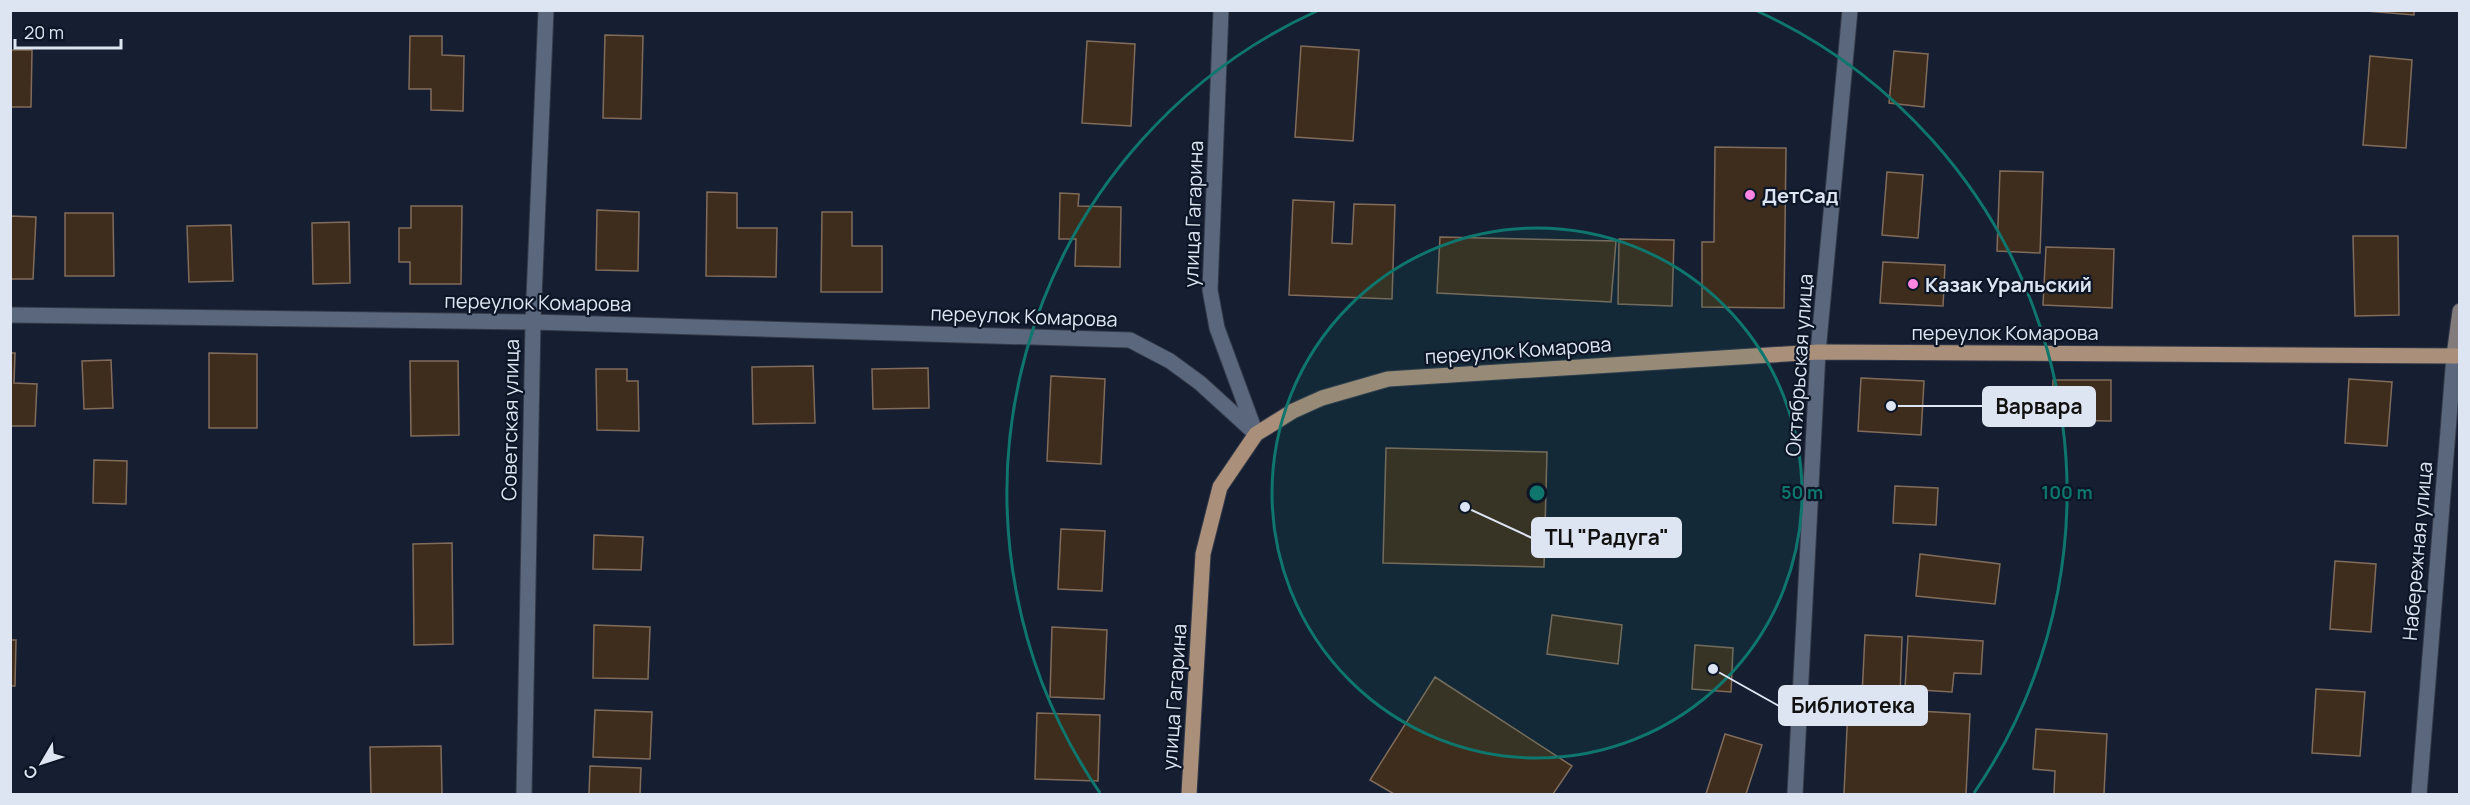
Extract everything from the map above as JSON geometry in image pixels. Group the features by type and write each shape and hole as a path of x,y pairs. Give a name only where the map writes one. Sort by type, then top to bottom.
{"main road":[{"name":"переулок Комарова","path":"1256,434 1293,411 1323,398 1388,379 1818,352 2457,356"},
{"name":"улица Гагарина","path":"1189,795 1203,554 1220,487 1256,434"}],"street":[{"name":"Советская улица","path":"524,795 533,322 546,10"},
{"name":"улица Гагарина","path":"1221,10 1210,290 1217,328 1256,434"},
{"name":"Октябрьская улица","path":"1796,795 1818,352 1850,10"},
{"name":"Набережная улица","path":"2419,795 2460,312"},
{"name":"переулок Комарова","path":"10,315 533,322 1130,340 1170,361 1200,383 1256,434"}],"building":[{"path":"2354,10 2414,10 2414,15"},
{"path":"605,35 643,36 641,119 603,118"},
{"path":"410,36 442,36 442,55 464,56 463,111 431,110 431,89 409,89"},
{"path":"1087,41 1135,44 1131,126 1082,123"},
{"path":"1301,46 1359,50 1353,141 1295,137"},
{"path":"10,50 32,50 31,107 10,107"},
{"path":"1894,51 1928,54 1924,107 1889,103"},
{"path":"2370,56 2412,60 2406,148 2363,145"},
{"name":"ДетСад","path":"1715,147 1786,148 1784,308 1702,307 1702,242 1714,242"},
{"path":"2000,171 2043,172 2040,253 1997,251"},
{"path":"1887,172 1923,175 1918,238 1882,235"},
{"path":"707,192 737,193 737,228 777,228 776,277 706,276"},
{"path":"1060,193 1079,194 1078,206 1121,207 1120,267 1075,266 1076,239 1059,239"},
{"path":"1293,200 1334,202 1332,243 1352,244 1354,204 1395,205 1392,299 1289,295"},
{"path":"411,206 462,206 461,284 410,284 410,262 399,262 399,228 411,228"},
{"path":"597,210 639,212 638,271 596,270"},
{"path":"822,212 852,212 852,246 882,246 882,292 821,292"},
{"path":"65,213 113,213 114,276 65,276"},
{"path":"10,216 36,217 33,279 10,279"},
{"path":"349,222 350,283 313,284 312,223"},
{"path":"231,225 233,281 189,282 187,226"},
{"path":"2353,236 2398,236 2399,315 2355,316"},
{"path":"1440,237 1616,241 1611,302 1437,293"},
{"path":"1619,239 1674,240 1672,306 1618,304"},
{"path":"2046,247 2114,249 2112,308 2043,305"},
{"name":"Казак Уральский","path":"1883,262 1945,265 1943,306 1880,303"},
{"path":"10,353 15,353 14,383 37,384 35,426 10,426"},
{"path":"209,353 257,354 257,428 209,428"},
{"path":"111,360 113,408 84,409 82,361"},
{"path":"410,361 458,361 459,435 411,436"},
{"path":"813,366 815,423 753,424 752,367"},
{"path":"928,368 929,408 873,409 872,369"},
{"path":"596,369 627,369 627,381 638,381 639,431 597,430"},
{"path":"1051,376 1105,379 1101,464 1047,461"},
{"path":"1861,378 1924,381 1921,435 1858,431"},
{"path":"2349,379 2392,382 2387,446 2345,443"},
{"path":"2053,380 2111,380 2111,421 2052,420"},
{"path":"1386,448 1547,452 1544,567 1383,563"},
{"path":"94,460 127,461 126,504 93,503"},
{"path":"1895,486 1938,488 1936,525 1893,523"},
{"path":"1061,529 1105,531 1102,591 1058,589"},
{"path":"594,535 643,537 641,570 593,569"},
{"path":"452,543 453,644 414,645 413,544"},
{"path":"1920,554 2000,564 1995,604 1916,596"},
{"path":"2335,561 2376,564 2371,632 2330,629"},
{"path":"1552,615 1622,625 1618,664 1547,654"},
{"path":"594,625 650,627 648,679 593,678"},
{"path":"1052,627 1107,630 1104,699 1050,697"},
{"path":"1865,635 1902,637 1900,697 1862,696"},
{"path":"1908,636 1983,641 1981,674 1954,673 1952,692 1905,689"},
{"path":"10,640 16,640 15,686 10,686"},
{"path":"1695,645 1733,648 1731,692 1692,689"},
{"path":"1435,677 1572,766 1553,794 1394,794 1370,780"},
{"path":"2316,689 2365,692 2360,756 2312,753"},
{"path":"1848,707 1970,714 1966,794 1844,794"},
{"path":"595,710 652,712 650,759 593,757"},
{"path":"1037,713 1100,715 1098,781 1035,779"},
{"path":"2036,729 2107,734 2104,794 2054,794 2055,771 2033,769"},
{"path":"1725,734 1762,745 1746,794 1706,794"},
{"path":"441,746 442,794 371,794 370,747"},
{"path":"590,766 641,768 640,794 589,794"}],"place":[{"name":"ДетСад","path":"1750,195"},
{"name":"Казак Уральский","path":"1913,284"},
{"name":"Варвара","path":"1891,406"},
{"name":"ТЦ \"Радуга\"","path":"1465,507"},
{"name":"Библиотека","path":"1713,669"}]}
